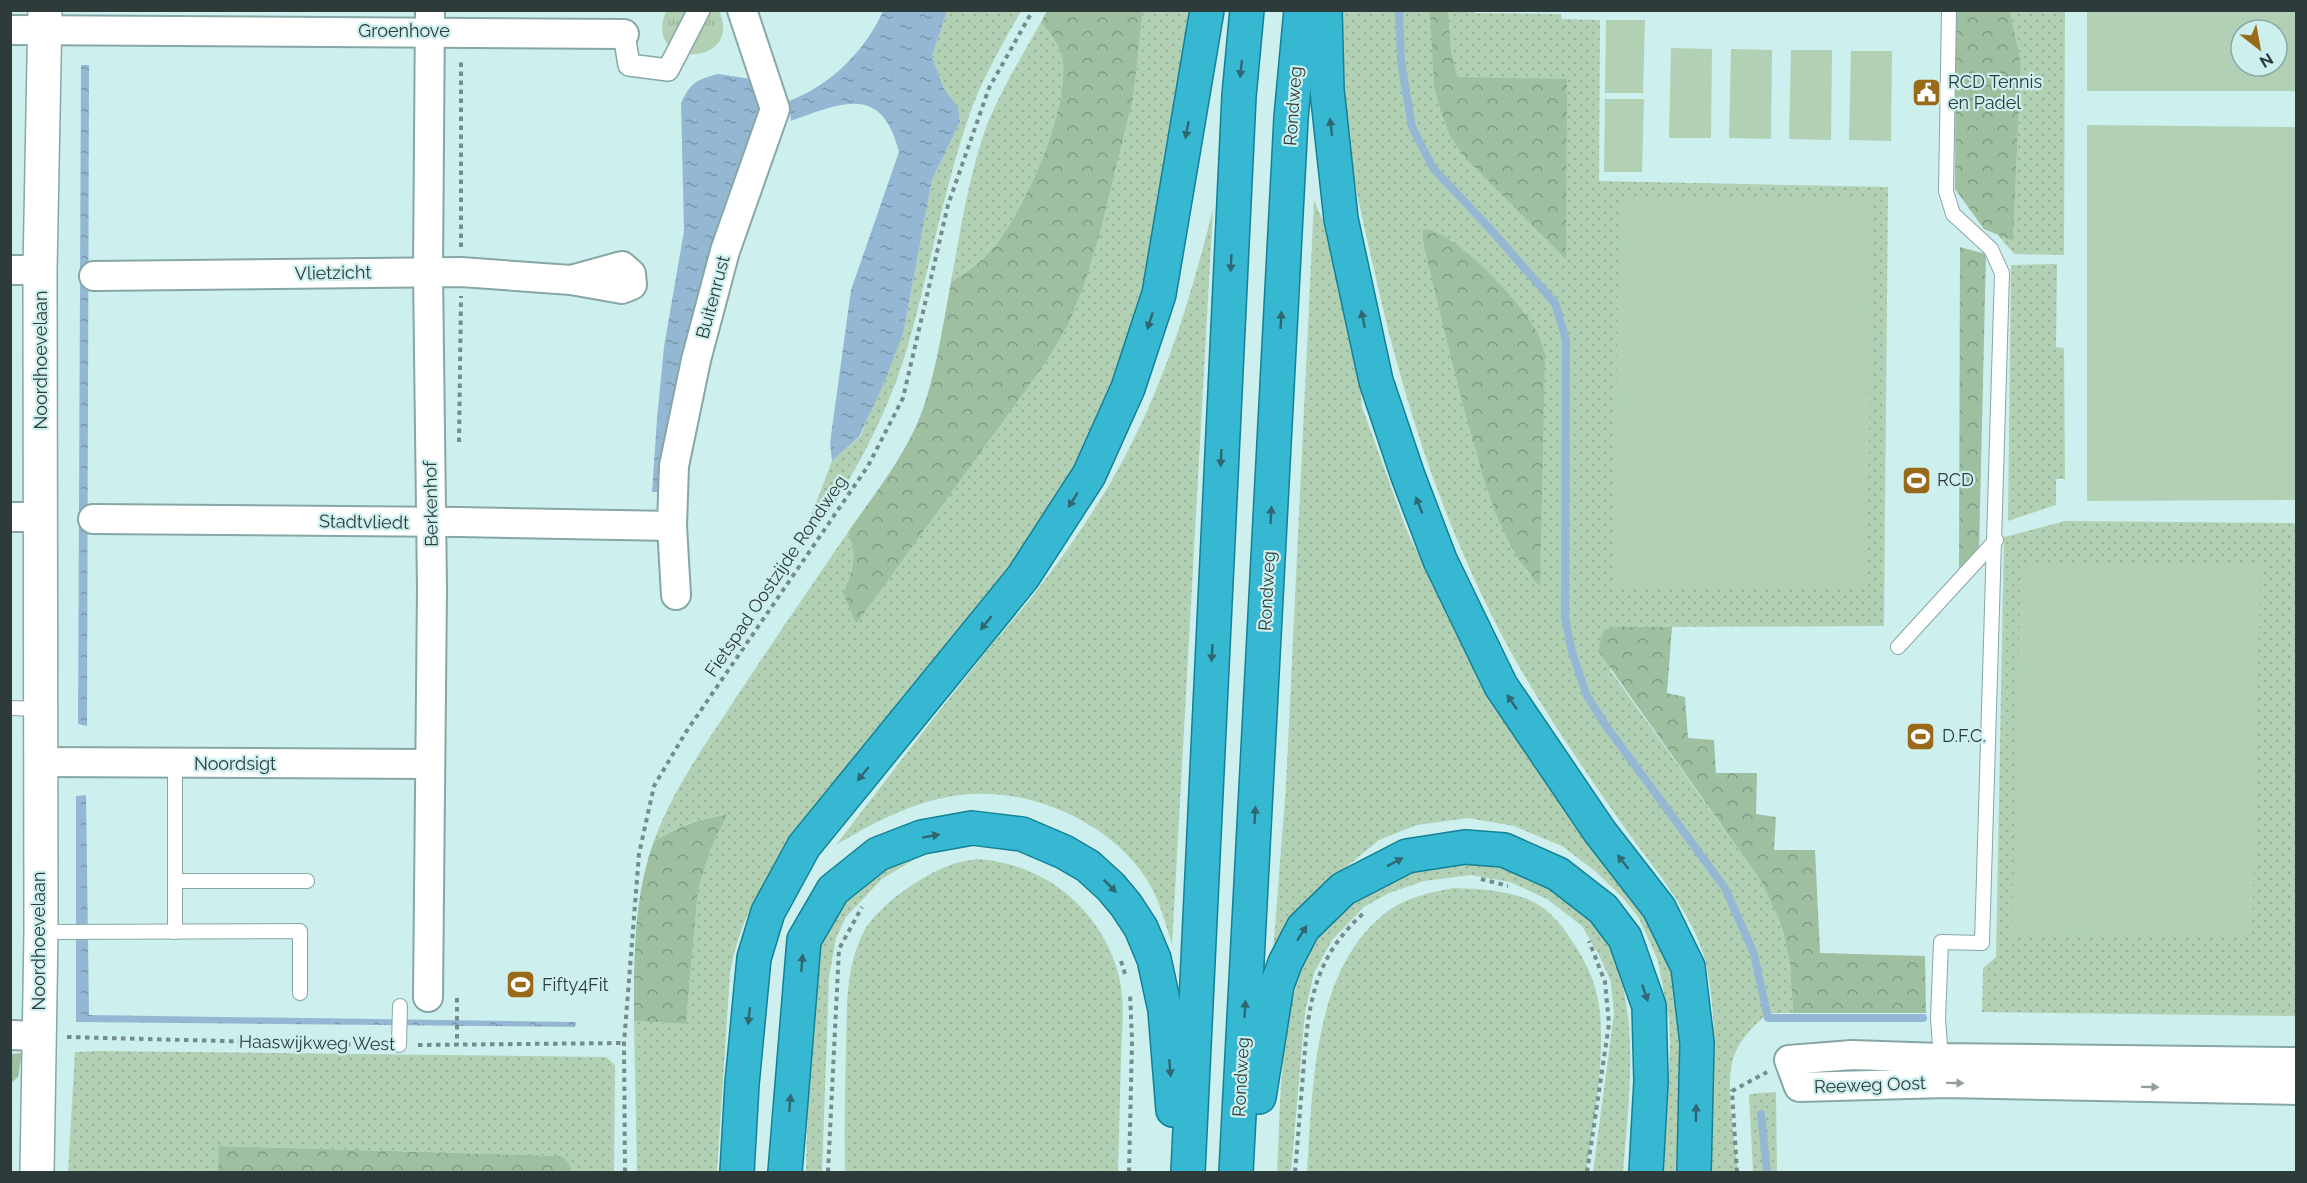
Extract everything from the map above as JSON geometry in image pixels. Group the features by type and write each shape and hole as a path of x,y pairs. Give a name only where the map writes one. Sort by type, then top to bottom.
{"highway":[{"path":"737,1173 742,1084 754,958 768,912 804,846 1023,577 1089,475 1128,388 1159,294 1207,10"},
{"path":"1188,1173 1239,96 1247,10"},
{"name":"Rondweg","path":"1236,1173 1291,118 1301,10"},
{"path":"1325,10 1327,90 1341,219 1376,381 1408,476 1440,560 1502,686 1600,832 1659,908 1688,967 1697,1042 1694,1173"},
{"path":"785,1173 804,940 833,890 878,855 922,837 972,828 1022,834 1064,852 1088,866 1111,887 1141,928 1154,959 1165,1010 1179,1173"},
{"path":"1246,1173 1277,986 1285,963 1303,928 1343,889 1407,856 1465,847 1504,850 1558,874 1603,909 1625,938 1649,1006 1651,1082 1646,1173"}],"street":[{"name":"Groenhove","path":"10,30 46,20 430,21 624,34 629,65 668,70 699,10"},
{"name":"Buitenrust","path":"676,595 672,526 674,466 696,360 725,251 775,110 742,10"},
{"name":"Noordhoevelaan","path":"38,1173 24,1035 56,932 40,762 25,709 25,270 46,20"},
{"name":"Berkenhof","path":"428,997 432,522 428,272 430,21"},
{"name":"Vlietzicht","path":"94,276 428,272 571,280"},
{"name":"Stadtvliedt","path":"93,519 672,526"},
{"name":"Noordsigt","path":"40,762 429,764"},
{"name":"Reeweg Oost","path":"2296,1062 1852,1055 1789,1060 1799,1087 1945,1083 2296,1090"}],"lane":[{"path":"1941,1058 1938,1019 1941,942 1982,944 1996,540 2002,273 1991,249 1953,214 1946,191 1949,10"},
{"path":"1898,647 1996,540"},
{"path":"175,764 175,932"},
{"path":"176,881 307,881"},
{"path":"56,932 300,931 300,993"},
{"path":"399,1045 400,1006"}],"path":[{"name":"Fietspad Oostzijde Rondweg","path":"625,1173 624,1043 639,854 654,786 686,732 868,466 903,398 948,205 988,88 1034,10"},
{"path":"1473,877 1510,886"},
{"path":"828,1173 839,950 859,910 867,903"},
{"path":"1295,1173 1308,1016 1311,1004 1321,970 1338,939 1373,907"},
{"path":"1587,1173 1609,1024 1605,982 1588,939"},
{"path":"1121,960 1127,980"},
{"path":"1129,1173 1132,1041 1130,989"},
{"path":"457,1005 457,1045"},
{"name":"Haaswijkweg West","path":"24,1035 399,1045 624,1043"},
{"path":"1737,1173 1732,1091 1789,1060"}],"green space":[{"path":"1475,10 1475,13 1561,14 1562,19 1600,20 1599,181 1888,187 1884,626 1614,627 1610,670 1761,881 1782,926 1790,964 1793,1013 1769,1013 1748,1032 1734,1056 1731,1068 1730,1097 1738,1172 1709,1172 1713,1093 1713,1012 1705,960 1699,942 1670,890 1571,749 1505,642 1471,572 1436,487 1395,355 1355,184 1345,120 1338,11","holes":["1423,242 1540,585 1526,571 1479,464"]},
{"path":"666,11 719,11 723,29 718,43 707,51 693,54 679,52 667,44 662,30"},
{"path":"947,11 1021,11 986,75 969,116 951,174 907,349 892,392 852,475 825,517 799,548 832,461 860,437 903,334 932,180 960,122 958,107 944,89 932,56"},
{"path":"1047,11 1143,11 1133,99 1100,233 1084,286 1069,323 1048,359 856,624 843,593 853,563 853,549 848,532 890,473 916,426 932,378 951,282 984,258 998,241 1028,192 1051,133 1063,79 1061,52 1041,22"},
{"path":"1143,11 1195,11 1133,344 1067,494 777,865 753,904 737,942 730,973 717,1172 637,1172 634,1021 686,1024 698,890 711,848 726,816 707,818 688,824 654,841 661,824 697,758 848,532 853,549 853,563 843,593 1048,359 1069,323 1084,286 1100,233 1133,99"},
{"path":"1430,11 1448,11 1451,52 1457,77 1567,79 1566,259 1464,156 1450,136 1434,85"},
{"path":"1956,11 2010,11 2021,63 2013,241 1984,229 1955,189"},
{"path":"2010,11 2065,11 2064,255 2014,254 1997,234 2013,240 2021,63"},
{"path":"2087,11 2296,11 2296,91 2087,91"},
{"path":"1606,20 1645,20 1643,93 1605,93"},
{"path":"1041,22 1061,52 1063,79 1059,104 1041,163 1028,192 998,241 984,258 951,282 969,188 984,133 1003,90"},
{"path":"1671,48 1712,49 1711,138 1669,138"},
{"path":"1731,49 1772,50 1771,139 1729,138"},
{"path":"1791,50 1832,50 1831,140 1789,139"},
{"path":"1851,51 1892,51 1891,141 1849,140"},
{"path":"1605,99 1644,99 1642,172 1604,172"},
{"path":"2087,125 2296,127 2296,500 2087,501"},
{"path":"1619,196 1872,200 1867,590 1614,586"},
{"path":"1314,200 1335,249 1359,365 1362,407 1407,531 1464,648 1538,762 1637,896 1669,955 1684,1019 1676,1172 1664,1172 1670,1046 1669,1020 1658,961 1639,918 1623,898 1595,871 1562,846 1514,826 1468,818 1417,825 1379,840 1339,873 1272,965 1286,786"},
{"path":"1213,209 1172,945 1154,893 1145,877 1128,856 1086,823 1061,810 1034,801 1007,795 980,794 937,799 892,815 836,845 986,652 1026,605 1096,507 1130,447 1160,381 1184,314"},
{"path":"1423,229 1452,242 1503,287 1537,332 1545,354 1540,586 1525,569 1513,549 1485,484 1444,329 1423,242"},
{"path":"1960,247 1986,254 1979,550 1959,573"},
{"path":"2057,264 2056,347 2064,348 2065,479 2056,479 2056,505 2008,521 2011,265"},
{"path":"2065,521 2296,523 2296,1016 1982,1012 1983,968 1996,957 2004,537"},
{"path":"2021,562 2260,565 2252,937 2012,935"},
{"path":"1614,627 1672,627 1667,693 1685,697 1688,738 1714,740 1716,773 1757,773 1756,814 1776,817 1774,850 1815,850 1820,953 1925,956 1926,1013 1793,1013 1790,964 1782,926 1761,881 1599,652 1604,630"},
{"path":"727,815 711,848 698,890 686,1024 634,1021 638,907 654,841 689,824"},
{"path":"936,846 882,879 846,917 836,938 829,977 822,1172 806,1172 810,1009 815,956 825,924 855,882"},
{"path":"977,859 1026,870 1049,881 1086,913 1101,933 1112,956 1122,990 1123,1010 1118,1172 845,1172 848,991 856,949 869,924 900,893 938,870"},
{"path":"1451,860 1501,865 1535,879 1573,901 1600,931 1617,966 1627,1005 1630,1047 1629,1090 1623,1172 1593,1172 1614,1014 1611,982 1599,955 1582,926 1547,899 1510,882 1471,875 1424,881 1389,893 1364,907 1332,940 1314,973 1305,1012 1291,1172 1277,1172 1286,1033 1303,965 1318,935 1339,908 1369,886 1410,870"},
{"path":"1455,888 1509,894 1527,899 1540,906 1561,926 1589,970 1600,1011 1601,1056 1586,1172 1307,1172 1311,1105 1321,1034 1329,1000 1342,968 1360,939 1391,909 1417,897"},
{"path":"75,1052 606,1057 615,1065 614,1172 571,1172 569,1163 561,1156 220,1146 218,1172 68,1172"},
{"path":"22,1053 18,1077 11,1083 11,1054"},
{"path":"1776,1092 1777,1172 1753,1172 1749,1094"},
{"path":"219,1146 561,1156 569,1163 571,1172 218,1172"}],"water":[{"path":"883,11 947,11 932,56 944,89 958,107 960,122 932,180 903,334 859,437 832,461 830,443 851,290 899,152 892,130 882,116 871,107 857,104 843,105 791,121 789,101 819,86 845,65 867,40"},
{"path":"81,65 89,65 87,726 78,724"},
{"path":"718,74 751,79 760,104 760,120 660,492 652,492 664,347 684,231 681,103 695,83"},
{"path":"86,795 89,1015 576,1022 575,1027 76,1022 76,796"}],"waterway":[{"path":"1399,10 1401,62 1412,127 1433,168 1555,303 1566,340 1565,618 1572,652 1587,696 1606,726 1725,888 1754,954 1768,1018 1923,1018"},
{"path":"1761,1114 1767,1172"}],"place":[{"name":"RCD Tennis en Padel","path":"1927,92"},
{"name":"RCD","path":"1916,480"},
{"name":"D.F.C.","path":"1921,736"},
{"name":"Fifty4Fit","path":"521,985"}]}
